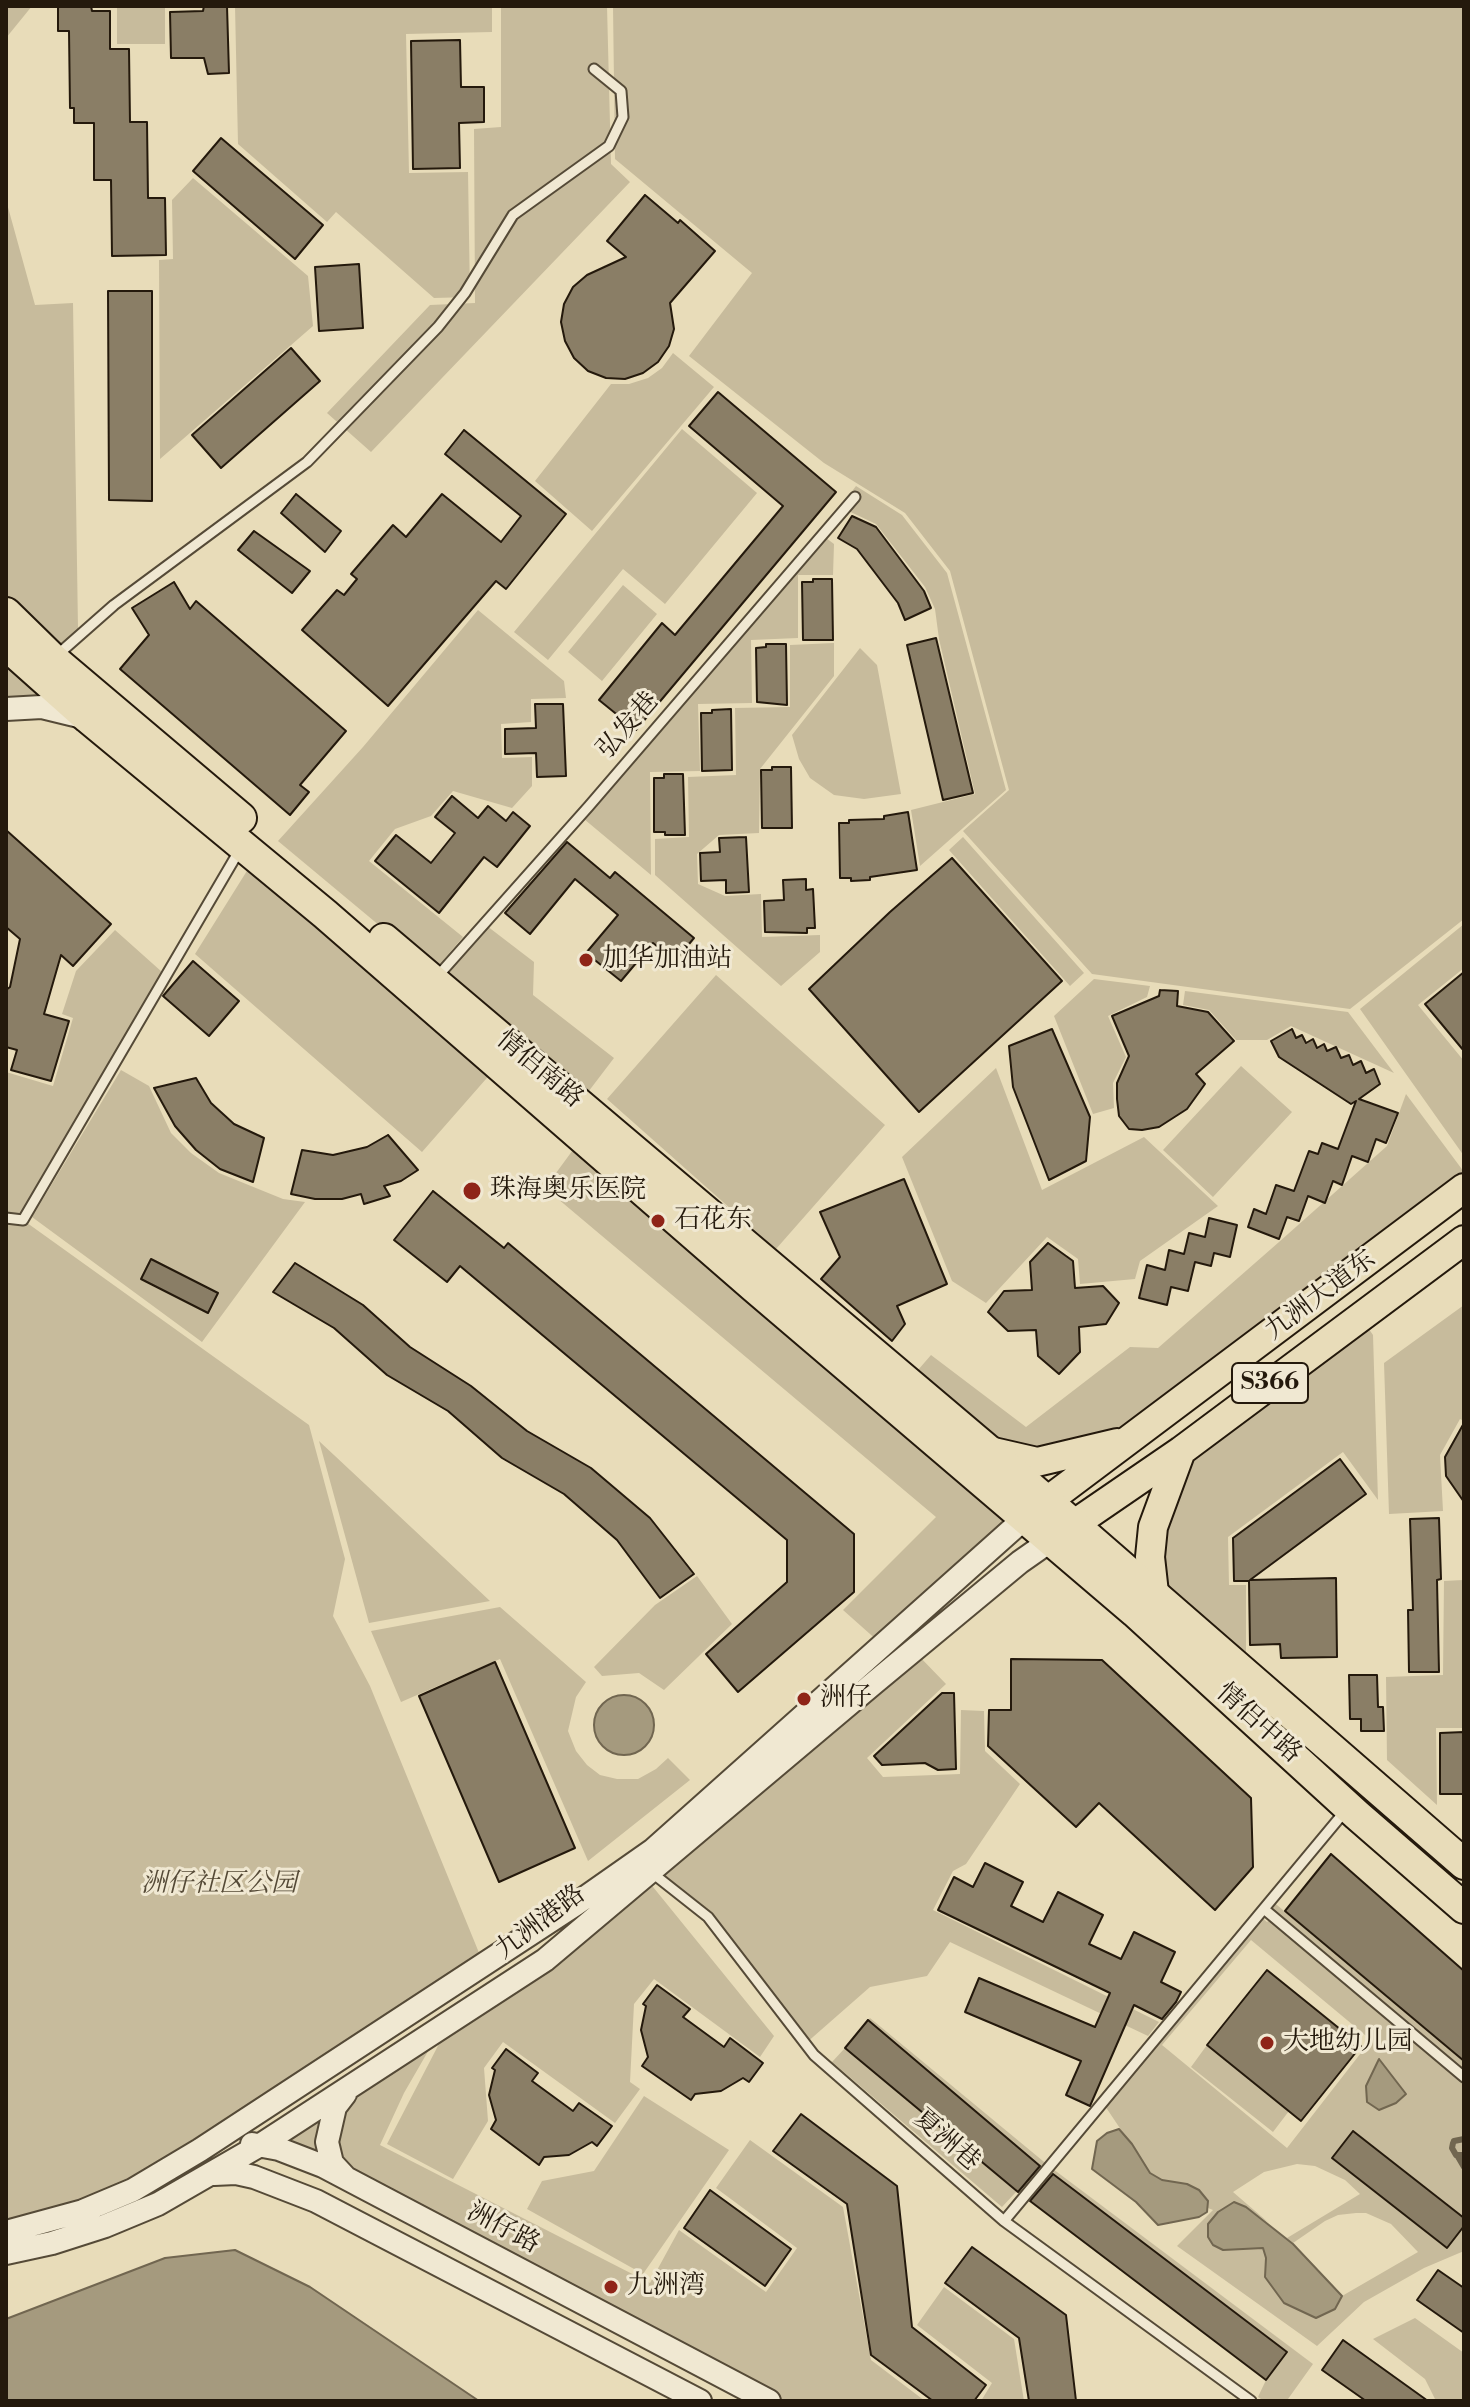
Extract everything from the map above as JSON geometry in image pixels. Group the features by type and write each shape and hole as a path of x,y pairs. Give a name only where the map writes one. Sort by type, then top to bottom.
{"highway":[{"name":"情侣南路","path":"6,613 53,659 989,1451 1036,1510"},
{"name":"情侣南路","path":"6,645 88,718 1062,1533"},
{"name":"情侣中路","path":"1062,1533 1154,1593 1464,1864"},
{"name":"情侣中路","path":"1062,1533 1135,1612 1464,1908"}],"main road":[{"name":"九洲大道东","path":"1036,1510 1464,1188"},
{"name":"九洲大道东","path":"1062,1533 1181,1451 1464,1240"},
{"path":"1249,1350 1276,1379"},
{"path":"989,1451 1037,1462 1130,1440"},
{"path":"1154,1593 1150,1557 1153,1527 1181,1451"}],"street":[{"path":"6,709 42,707 88,718"},
{"name":"九洲港路","path":"6,2232 83,2211 133,2190 200,2150 576,1904 653,1850 1036,1510"},
{"name":"九洲港路","path":"6,2253 52,2243 105,2226 158,2204 262,2144 545,1960 1020,1562 1062,1533"},
{"path":"353,2085 335,2107 327,2142 332,2163 353,2182"},
{"path":"298,2086 269,2118 264,2127 262,2144 271,2167 296,2190 700,2401"},
{"name":"洲仔路","path":"200,2150 236,2144 262,2144 291,2153 353,2182 769,2401"},
{"path":"213,2174 236,2173 254,2177 316,2201"}],"lane":[{"path":"53,659 114,605 307,462 438,327 465,293 513,215 609,146 623,117 621,91 594,69"},
{"name":"弘发巷","path":"434,980 589,806 855,497"},
{"path":"6,1218 23,1220 243,846"},
{"path":"1004,2221 1349,1807"},
{"name":"夏洲巷","path":"651,1872 708,1917 809,2050 1004,2221 1251,2401"},
{"path":"1264,1909 1464,2077"}],"green space":[{"path":"6,6 32,6 6,38"},
{"path":"117,6 165,6 165,44 117,44"},
{"path":"235,6 492,6 492,32 406,34 409,173 468,172 470,297 434,298 336,212 327,222 238,144"},
{"path":"501,6 607,6 611,164 630,182 371,452 327,413 430,305 475,303 474,129 501,127"},
{"path":"613,6 1464,6 1464,919 1350,1009 1092,974 963,831 1009,790 950,571 905,513 824,463 689,356 752,273 615,159"},
{"path":"193,178 308,276 313,326 160,459 159,260 173,259 172,200"},
{"path":"6,200 35,305 73,303 78,629 53,652 6,606"},
{"path":"673,353 714,387 592,531 535,481 611,384 629,384 648,378 662,368"},
{"path":"682,429 757,493 665,604 623,569 548,660 514,632"},
{"path":"856,486 902,515 947,573 1006,790 920,866 911,810 975,794 939,639 935,609 925,587 876,524 840,507"},
{"path":"818,532 834,544 833,575 798,575 798,638 751,640 752,703 698,704 700,771 650,772 651,875 578,814"},
{"path":"623,585 657,614 602,681 568,652"},
{"path":"478,610 564,681 566,698 531,699 531,722 501,724 502,758 532,757 532,786 512,808 453,791 431,816 395,829 369,861 463,937 434,971 278,841 363,747"},
{"path":"834,643 834,676 760,769 759,833 719,835 697,854 698,884 725,896 761,894 762,937 820,935 820,952 781,986 655,875 655,839 689,837 688,777 736,775 735,708 790,707 790,645"},
{"path":"860,648 877,665 901,794 864,799 834,795 810,778 799,759 792,735"},
{"path":"6,657 52,698 6,701"},
{"path":"963,837 1084,973 1070,986 949,850"},
{"path":"250,866 493,1071 422,1152 195,954"},
{"path":"1464,924 1464,968 1418,1005 1464,1061 1464,1156 1360,1009"},
{"path":"487,926 534,962 533,995 614,1058 582,1100 442,980"},
{"path":"115,930 162,972 20,1214 6,1213 6,1072 53,1086 73,1018 62,1014 76,971"},
{"path":"716,975 885,1125 776,1249 607,1099"},
{"path":"1094,979 1150,986 1147,997 1108,1016 1126,1057 1113,1083 1114,1108 1093,1114 1054,1016"},
{"path":"1185,991 1348,1012 1394,1073 1291,1026 1267,1040 1236,1040 1209,1010 1183,1005"},
{"path":"1241,1066 1292,1112 1213,1197 1163,1150"},
{"path":"996,1068 1042,1190 1144,1137 1218,1206 1140,1261 1135,1279 1080,1284 1078,1259 1047,1237 986,1303 952,1281 902,1157"},
{"path":"121,1070 149,1086 171,1133 191,1153 219,1173 283,1199 305,1202 202,1342 32,1217"},
{"path":"1406,1094 1464,1172 1464,1183 1128,1436 1036,1458 989,1445 912,1377 931,1355 1026,1427 1130,1347 1158,1348 1279,1242 1387,1146"},
{"path":"578,1143 1018,1519 879,1642 843,1610 936,1517 545,1188"},
{"name":"洲仔社区公园","path":"6,1218 23,1220 309,1425 345,1559 333,1616 370,1686 484,1965 133,2190 6,2232"},
{"path":"1464,1305 1464,1421 1460,1419 1440,1455 1443,1511 1389,1514 1384,1363"},
{"path":"1364,1322 1373,1335 1378,1500 1343,1452 1228,1537 1229,1585 1246,1585 1246,1667 1160,1592 1156,1561 1188,1454"},
{"path":"319,1441 490,1601 369,1623"},
{"path":"697,1576 732,1624 664,1690 639,1673 602,1676 594,1667 655,1605"},
{"path":"1463,1580 1464,1728 1436,1728 1437,1805 1387,1760 1386,1677 1443,1675 1444,1581"},
{"path":"500,1607 586,1682 576,1697 568,1731 576,1751 587,1765 600,1775 638,1779 668,1758 690,1780 588,1861 500,1659 401,1702 371,1631"},
{"path":"917,1654 946,1684 867,1758 883,1777 960,1774 961,1710 984,1711 985,1751 1020,1784 966,1864 953,1871 933,1910 1159,2022 1148,2036 950,1942 927,1976 870,1987 805,2044 710,1913 659,1872"},
{"path":"649,1882 774,2036 760,2057 654,1979 634,2004 630,2082 640,2089 615,2123 503,2042 484,2068 488,2121 453,2179 387,2144 441,2040"},
{"path":"1271,1900 1464,2061 1464,2218 1354,2131 1333,2158 1446,2248 1464,2226 1464,2251 1424,2268 1364,2302 1317,2346 1177,2246 1213,2210 1208,2208 1208,2201 1199,2190 1187,2184 1162,2180 1150,2173 1103,2103 1259,1915 1267,1922 1273,1917 1264,1909","holes":["1251,1940 1371,2040 1287,2148 1162,2045","1297,2164 1315,2166 1345,2180 1360,2194 1287,2238 1293,2243 1338,2215 1366,2213 1391,2224 1418,2252 1342,2296 1335,2309 1265,2277 1264,2248 1223,2250 1246,2207 1269,2223 1233,2192 1264,2172"]},
{"path":"870,2018 1049,2166 1313,2364 1288,2399 1290,2401 1264,2401 1258,2397 1287,2351 1052,2173 1030,2201 1016,2192 1002,2207 832,2062 845,2048 1017,2192 1039,2165 868,2020"},
{"path":"434,2041 404,2093 380,2145 650,2283 679,2230 766,2292 797,2248 716,2188 750,2140 843,2207 871,2360 925,2401 780,2401 280,2139"},
{"path":"1207,2045 1289,2111 1273,2132 1191,2067"},
{"path":"644,2096 729,2150 643,2274 527,2209 542,2181 594,2171"},
{"path":"944,2287 1014,2339 1024,2401 981,2401 992,2383 917,2325"},
{"path":"1415,2318 1464,2353 1464,2401 1436,2401 1425,2379 1373,2339"}],"shaded area":[{"path":"624,1695 636,1697 645,1704 652,1713 652,1737 645,1746 636,1753 624,1755 612,1753 603,1746 596,1737 594,1725 596,1713 603,1704 612,1697"},
{"path":"1379,2059 1406,2094 1396,2103 1379,2110 1367,2102 1366,2086"},
{"path":"1119,2129 1150,2173 1162,2180 1187,2184 1199,2190 1208,2201 1207,2212 1199,2217 1158,2225 1136,2202 1092,2169 1097,2141"},
{"path":"1234,2202 1246,2207 1293,2244 1342,2296 1335,2309 1316,2318 1284,2303 1265,2277 1263,2248 1223,2250 1213,2245 1208,2237 1208,2224 1218,2212"},
{"path":"235,2250 310,2287 479,2401 6,2401 6,2319 165,2258"}],"building":[{"path":"58,6 91,6 92,11 110,11 110,49 129,49 130,122 147,122 148,198 165,198 166,255 112,256 111,180 94,180 94,123 74,123 74,108 70,108 69,31 58,31"},
{"path":"204,6 227,6 229,73 208,74 204,58 171,58 170,12 203,11"},
{"path":"460,40 461,87 484,87 484,122 459,123 460,168 413,169 411,41"},
{"path":"221,138 323,225 295,259 193,171"},
{"path":"645,195 715,251 670,303 674,329 669,346 658,362 643,373 625,379 606,378 588,371 574,358 565,341 561,322 564,304 573,287 587,275 626,257 607,241"},
{"path":"359,264 363,328 319,331 315,267"},
{"path":"108,291 152,291 152,501 109,500"},
{"path":"291,348 320,381 221,468 192,435"},
{"path":"718,392 836,492 636,730 599,700 662,623 675,635 783,506 689,426"},
{"path":"464,430 566,514 506,589 496,581 388,706 302,630 337,590 344,595 357,579 351,574 393,525 406,537 442,494 501,542 521,516 445,454"},
{"path":"296,494 341,531 325,552 281,513"},
{"path":"852,516 876,527 924,591 931,608 905,620 898,603 857,549 838,538"},
{"path":"254,531 310,571 292,593 238,550"},
{"path":"813,579 832,579 833,640 803,640 802,582 813,582"},
{"path":"174,582 190,609 196,601 346,731 300,785 309,792 290,815 120,669 149,635 132,608"},
{"path":"936,638 973,793 943,800 907,645"},
{"path":"766,644 786,644 787,705 757,702 756,648 766,647"},
{"path":"535,704 563,704 566,776 537,777 536,753 505,754 505,729 536,728"},
{"path":"731,709 732,770 702,771 701,713"},
{"path":"772,767 791,767 792,828 762,828 761,770 772,770"},
{"path":"664,774 683,774 685,835 654,832 654,778 664,778"},
{"path":"452,796 478,818 488,806 506,821 513,812 530,826 497,867 484,857 439,913 375,861 396,835 431,863 455,833 435,817"},
{"path":"908,812 917,870 870,877 870,880 840,878 839,823 884,819 884,816"},
{"path":"6,830 111,924 73,966 61,955 44,1014 69,1021 51,1081 11,1070 17,1050 6,1047 6,990 10,987 20,939 6,927"},
{"path":"746,837 749,892 726,893 726,880 701,881 700,853 720,852 719,838"},
{"path":"567,842 610,878 615,872 694,938 675,961 653,943 621,981 586,953 618,915 575,879 530,934 505,913"},
{"path":"952,858 1062,981 919,1112 809,989"},
{"path":"806,879 806,890 813,889 815,928 807,928 807,933 765,932 764,901 784,900 783,880"},
{"path":"193,961 239,1001 209,1036 163,996"},
{"path":"1464,972 1464,1051 1425,1004"},
{"path":"1160,990 1178,991 1177,1006 1208,1012 1234,1041 1196,1074 1205,1084 1187,1109 1159,1127 1129,1129 1119,1116 1117,1083 1129,1056 1112,1016 1159,996"},
{"path":"1052,1029 1090,1117 1086,1161 1049,1180 1013,1087 1009,1046"},
{"path":"1292,1029 1296,1038 1302,1035 1306,1043 1313,1039 1317,1048 1324,1044 1327,1051 1336,1047 1341,1058 1349,1055 1353,1065 1361,1061 1366,1073 1374,1069 1380,1084 1359,1099 1398,1113 1386,1143 1376,1139 1368,1162 1352,1156 1342,1185 1333,1181 1325,1203 1308,1196 1299,1221 1287,1217 1279,1239 1248,1227 1254,1209 1266,1214 1276,1185 1294,1191 1309,1151 1318,1154 1322,1143 1338,1149 1356,1101 1351,1104 1279,1057 1271,1041"},
{"path":"196,1078 211,1103 234,1124 264,1138 253,1182 220,1169 196,1150 175,1126 154,1088"},
{"path":"388,1135 418,1170 401,1181 384,1186 390,1196 364,1204 361,1194 342,1199 315,1199 291,1194 302,1150 333,1155 367,1147"},
{"path":"904,1179 947,1284 897,1306 905,1324 892,1341 821,1279 840,1257 820,1212"},
{"path":"433,1191 504,1248 508,1243 854,1534 854,1592 738,1692 706,1654 787,1582 787,1540 460,1266 447,1282 394,1240"},
{"path":"1209,1218 1237,1225 1230,1257 1214,1253 1211,1266 1195,1262 1188,1291 1171,1287 1167,1305 1139,1298 1147,1265 1165,1270 1169,1250 1184,1254 1189,1233 1205,1237"},
{"path":"1048,1243 1073,1261 1075,1288 1103,1286 1119,1303 1106,1324 1079,1327 1080,1352 1059,1374 1038,1356 1036,1330 1008,1331 988,1312 1004,1291 1032,1290 1030,1262"},
{"path":"151,1259 218,1293 208,1313 141,1279"},
{"path":"295,1263 363,1305 410,1347 471,1386 527,1431 591,1468 650,1518 694,1574 660,1598 617,1540 564,1494 502,1458 448,1411 387,1375 334,1328 273,1292"},
{"path":"1464,1423 1464,1502 1446,1476 1445,1457"},
{"path":"1340,1459 1366,1494 1250,1580 1336,1578 1337,1657 1281,1658 1280,1644 1250,1645 1249,1581 1234,1581 1233,1538"},
{"path":"1439,1518 1439,1672 1409,1672 1408,1610 1413,1610 1410,1519"},
{"path":"1011,1659 1102,1660 1251,1798 1253,1867 1215,1910 1099,1803 1076,1827 988,1746 989,1710 1011,1710"},
{"path":"495,1662 575,1848 499,1882 419,1696"},
{"path":"1349,1675 1377,1675 1378,1707 1383,1707 1384,1731 1361,1731 1361,1719 1350,1719"},
{"path":"942,1693 954,1693 956,1769 938,1770 925,1763 882,1765 874,1756"},
{"path":"1464,1732 1464,1794 1440,1794 1440,1733"},
{"path":"1331,1854 1464,1971 1464,2061 1285,1911"},
{"path":"985,1863 1023,1882 1011,1906 1043,1922 1058,1892 1103,1915 1089,1944 1121,1959 1134,1932 1175,1952 1161,1982 1181,1992 1176,2002 1162,2019 1134,2005 1090,2106 1066,2095 1081,2061 965,2012 979,1978 1095,2027 1110,1993 938,1910 954,1877 973,1887"},
{"path":"1267,1970 1361,2046 1301,2121 1207,2045"},
{"path":"657,1985 690,2009 683,2017 724,2047 730,2038 763,2063 749,2082 743,2078 721,2091 695,2094 691,2100 642,2066 648,2057 641,2030 646,2006 643,2004"},
{"path":"868,2020 1040,2166 1018,2192 845,2048"},
{"path":"506,2049 538,2073 532,2081 573,2111 579,2103 612,2126 597,2146 592,2142 569,2155 544,2157 539,2165 491,2129 496,2120 489,2095 495,2070 492,2068"},
{"path":"801,2114 897,2186 912,2327 986,2385 974,2401 933,2401 871,2355 847,2204 773,2151"},
{"path":"1353,2131 1464,2218 1464,2226 1447,2248 1332,2158"},
{"path":"1053,2174 1287,2352 1266,2380 1030,2201"},
{"path":"710,2190 791,2249 765,2286 684,2228"},
{"path":"972,2247 1066,2315 1076,2401 1029,2401 1019,2338 945,2283"},
{"path":"1438,2270 1464,2288 1464,2333 1417,2300"},
{"path":"1343,2340 1428,2401 1366,2401 1322,2370"}],"waterway":[{"path":"1454,2141 1464,2139"},
{"path":"1453,2143 1456,2155"},
{"path":"1464,2155 1457,2155 1464,2167"}],"place":[{"name":"加华加油站","path":"586,960"},
{"name":"珠海奥乐医院","path":"472,1191"},
{"name":"石花东","path":"658,1221"},
{"name":"洲仔","path":"804,1699"},
{"name":"大地幼儿园","path":"1267,2043"},
{"name":"九洲湾","path":"611,2287"}]}
